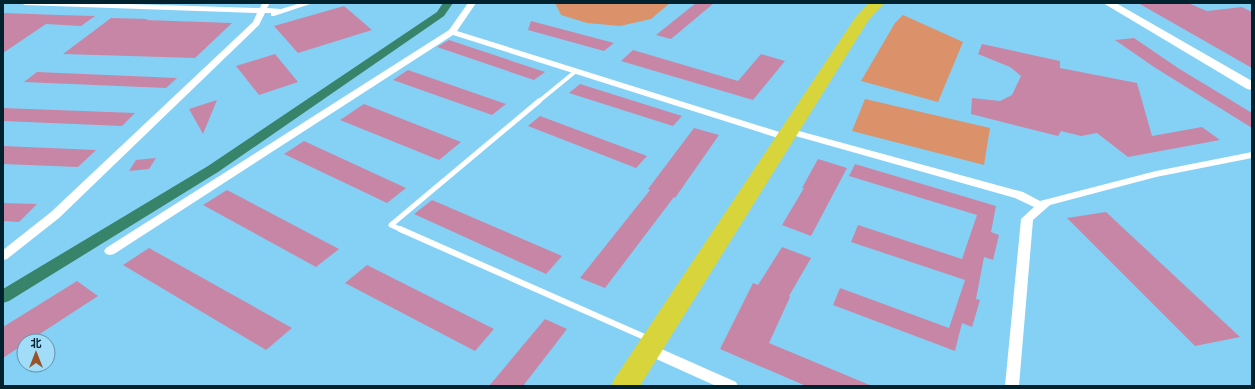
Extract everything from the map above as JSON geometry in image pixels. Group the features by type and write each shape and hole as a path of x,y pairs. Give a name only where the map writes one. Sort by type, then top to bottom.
{"highway":[{"path":"625,386 862,18 877,3"}],"street":[{"path":"25,3 265,7 279,11"},
{"path":"3,256 55,215 256,23 279,11 309,3"},
{"path":"110,251 452,32 472,3"},
{"path":"1108,3 1252,86"},
{"path":"256,23 265,7"},
{"path":"452,32 786,134 1019,195 1041,206"},
{"path":"1012,386 1027,219 1046,202 1156,174 1252,156"},
{"path":"650,345 731,386"}],"lane":[{"path":"576,71 392,225 650,345"}],"shaded area":[{"path":"555,3 670,3 651,19 620,26 587,23 561,15"},
{"path":"903,15 963,42 938,102 861,81 895,23"},
{"path":"865,99 990,128 984,165 852,131"}],"building":[{"path":"696,3 714,3 671,39 656,35"},
{"path":"1138,3 1188,3 1207,11 1242,7 1252,12 1252,68"},
{"path":"344,6 372,30 298,53 274,26"},
{"path":"3,13 95,16 81,26 46,24 3,53"},
{"path":"111,18 232,23 195,58 63,54"},
{"path":"531,21 614,43 604,51 528,30"},
{"path":"1134,38 1178,68 1252,113 1252,128 1154,67 1115,40"},
{"path":"449,40 545,72 534,80 437,47"},
{"path":"982,44 1060,61 1060,68 1137,83 1152,136 1202,127 1220,140 1128,157 1097,133 1081,136 1061,131 1058,136 971,114 972,98 1000,101 1012,95 1021,76 1010,67 978,54"},
{"path":"633,50 738,81 761,54 785,61 753,100 621,61"},
{"path":"275,54 298,82 259,95 236,66"},
{"path":"408,70 506,104 492,115 393,80"},
{"path":"37,72 177,78 166,88 24,82"},
{"path":"580,84 682,116 673,126 569,93"},
{"path":"217,100 203,134 189,109"},
{"path":"364,104 461,142 439,160 340,120"},
{"path":"3,108 135,113 122,126 3,121"},
{"path":"540,116 647,156 636,168 528,126"},
{"path":"694,128 719,135 675,198 674,197 605,288 580,278 650,190 648,189"},
{"path":"304,141 406,188 387,203 284,154"},
{"path":"3,146 96,150 78,167 3,164"},
{"path":"156,158 149,169 129,171 136,160"},
{"path":"818,159 847,168 811,236 782,225 804,188 802,188"},
{"path":"855,164 996,206 991,232 999,235 993,260 984,257 976,299 980,300 972,327 962,323 955,351 833,305 840,288 949,328 965,280 851,242 858,225 962,259 977,215 849,176"},
{"path":"227,190 339,249 316,267 203,205"},
{"path":"432,200 562,256 546,274 414,214"},
{"path":"3,203 37,204 19,222 3,221"},
{"path":"1106,212 1240,337 1195,346 1067,218"},
{"path":"782,247 811,258 789,296 790,297 769,343 872,386 806,386 720,349 753,283 758,285"},
{"path":"149,248 292,328 266,350 123,265"},
{"path":"367,265 494,329 475,351 345,283"},
{"path":"77,281 98,296 41,333 16,333 16,349 3,358 3,327"},
{"path":"545,319 567,329 523,386 489,386"}],"waterway":[{"path":"3,297 213,169 441,14 448,3"}]}
